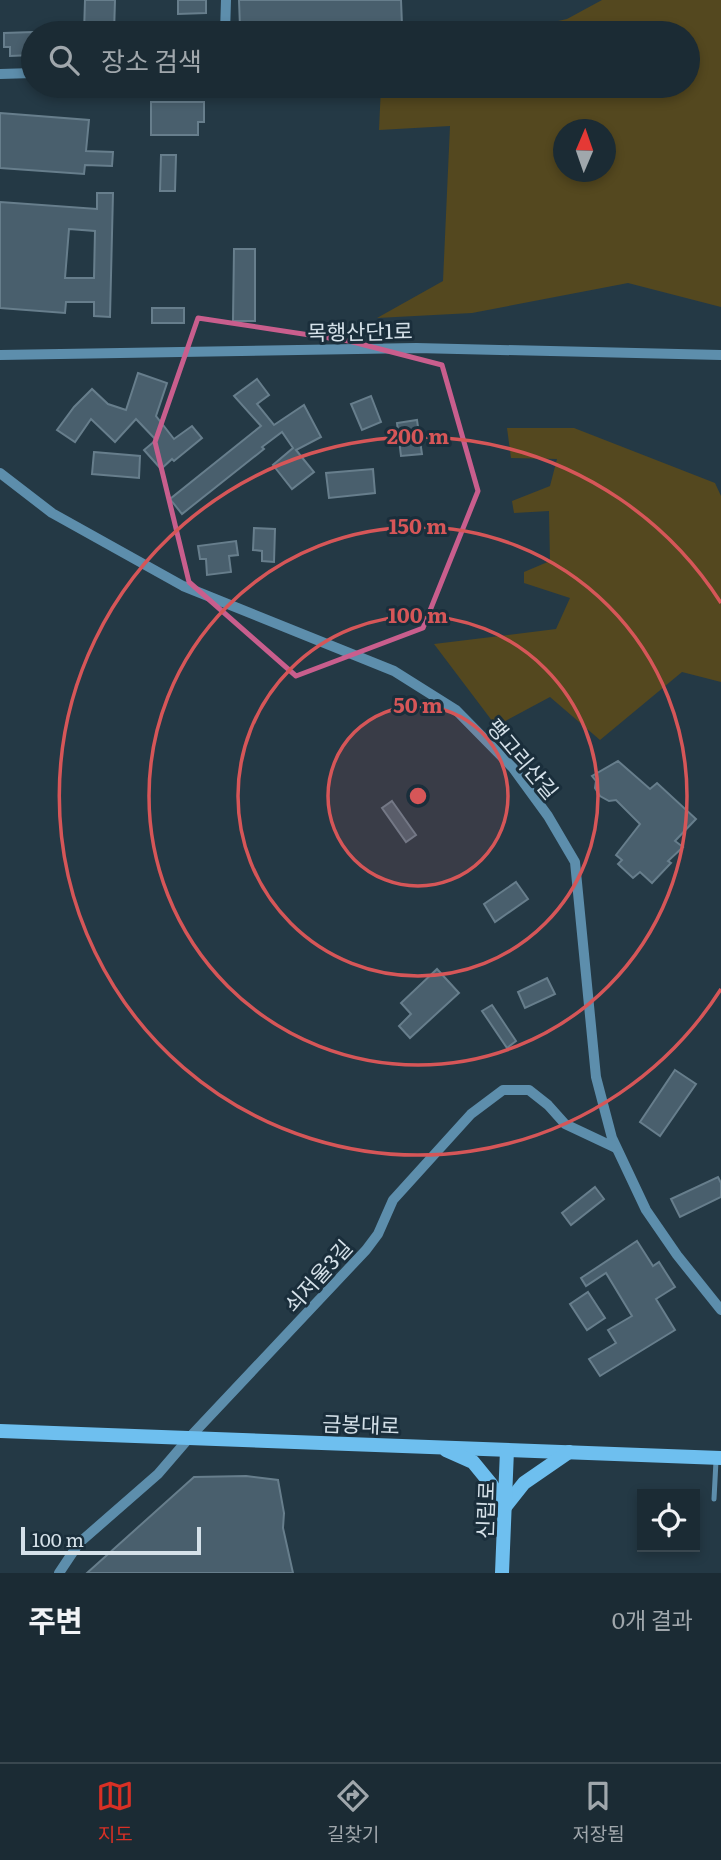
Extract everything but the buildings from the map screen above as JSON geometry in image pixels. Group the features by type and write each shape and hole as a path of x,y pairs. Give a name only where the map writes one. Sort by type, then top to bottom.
{"street":[{"path":"225,21 226,0"},
{"path":"0,74 21,73"},
{"name":"목행산단1로","path":"0,355 416,348 721,355"},
{"name":"팽고리산길","path":"0,472 52,513 183,586 394,671 456,710 513,768 548,816 575,862 596,1077 616,1148 646,1210 677,1255 721,1310"},
{"name":"쇠저울3길","path":"59,1573 79,1543 159,1474 189,1438 366,1250 378,1234 393,1200 471,1114 503,1090 529,1090 548,1105 565,1124 616,1148"},
{"name":"금봉대로","path":"0,1431 718,1458"},
{"path":"440,1447 473,1462 505,1507 524,1483 569,1452"},
{"name":"신립로","path":"502,1573 507,1450"}],"lane":[{"path":"714,1499 718,1458"}],"highlighted area":[{"path":"198,318 349,341 442,365 478,491 423,628 296,676 189,582 155,442"}],"shaded area":[{"path":"602,0 721,0 721,307 628,283 472,313 377,318 443,281 450,126 379,130 380,98 700,98 700,21 558,21"},
{"path":"507,428 574,428 715,483 721,496 721,682 682,672 600,740 550,697 496,726 434,644 556,629 570,598 524,583 524,572 550,561 549,511 514,513 512,501 550,486 557,459 511,458"}]}
